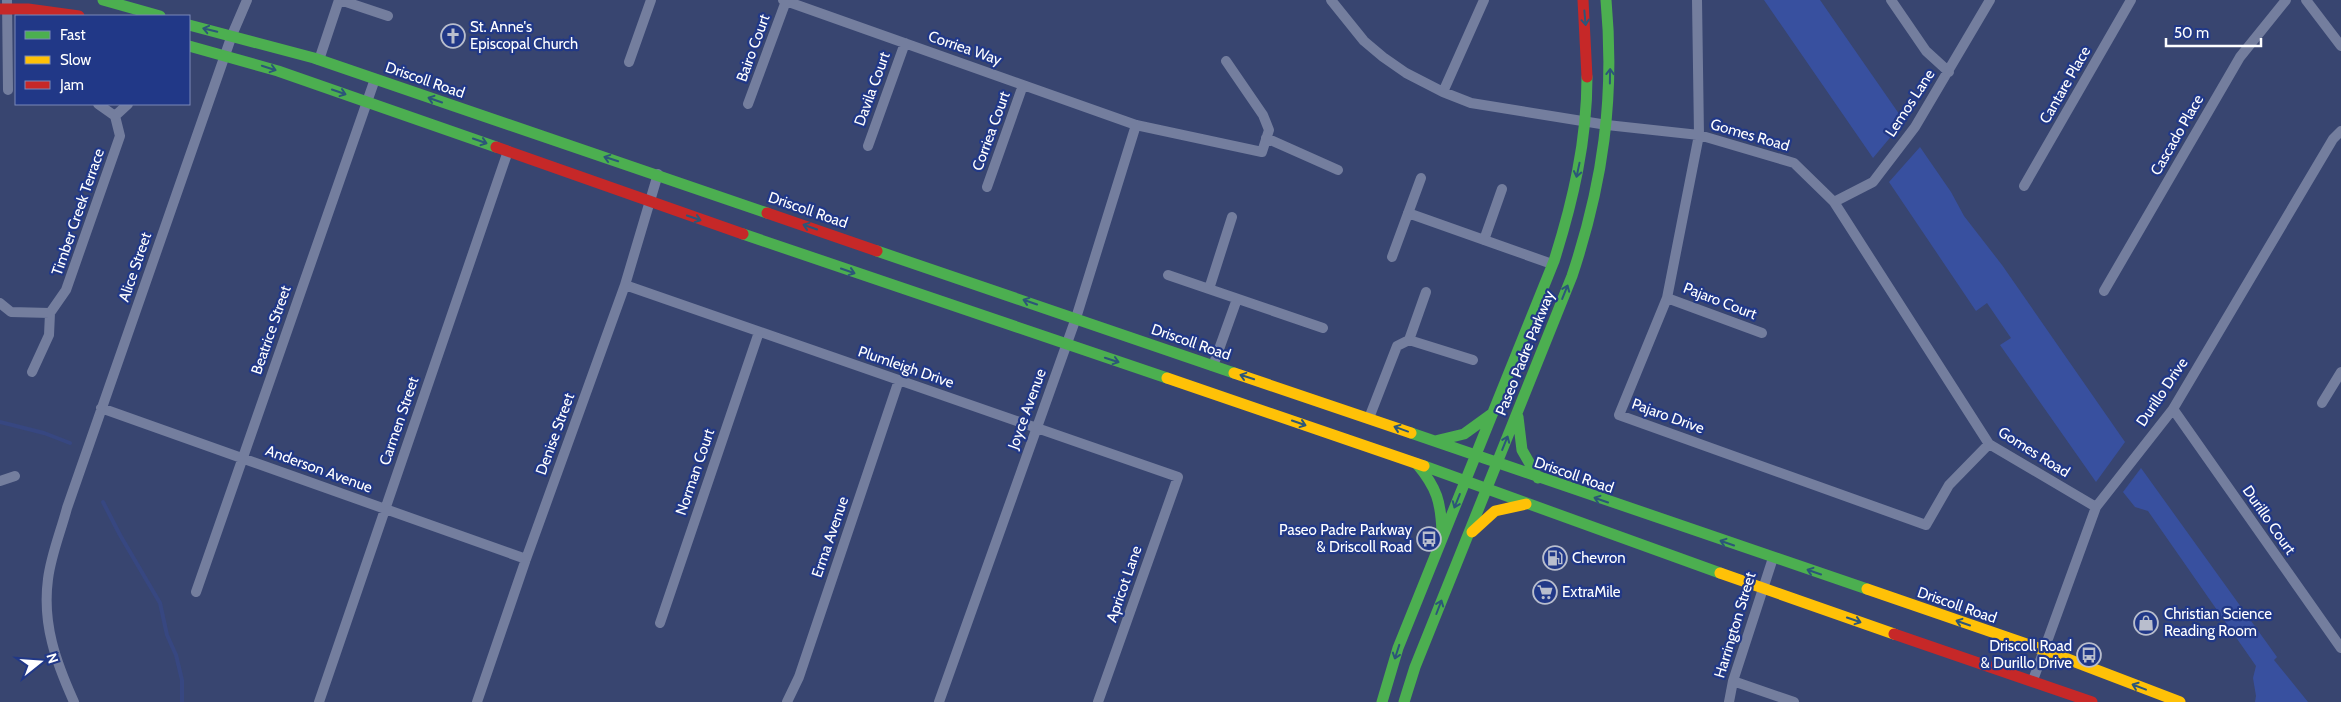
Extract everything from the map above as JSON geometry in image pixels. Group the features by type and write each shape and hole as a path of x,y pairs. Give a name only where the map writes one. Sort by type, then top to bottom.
{"street":[{"path":"103,0 156,15"},
{"name":"Alice Street","path":"74,702 56,663 47,621 48,578 67,508 101,408 232,35 247,0"},
{"path":"319,60 340,0 388,16"},
{"path":"629,62 651,0"},
{"name":"Corriea Way","path":"784,0 1136,125 1262,152 1266,138"},
{"name":"Bairo Court","path":"748,104 784,0"},
{"name":"Gomes Road","path":"1331,0 1364,41 1406,74 1471,103 1607,125 1699,135 1794,163 1834,202 1989,444 2096,507"},
{"path":"1443,92 1484,0"},
{"name":"Paseo Padre Parkway","path":"1382,702 1398,648 1552,264 1574,189 1585,121 1587,65 1583,0"},
{"name":"Paseo Padre Parkway","path":"1404,702 1466,538 1519,408 1585,236 1598,184 1607,125 1610,73 1606,0"},
{"name":"Pajaro Drive","path":"1697,0 1699,135 1667,298 1619,415 1926,525 1949,485 1989,444"},
{"path":"1891,0 1926,51 1948,72"},
{"name":"Lemos Lane","path":"1834,202 1873,182 1915,127 1990,0"},
{"name":"Cantare Place","path":"2024,186 2131,0"},
{"name":"Cascado Place","path":"2104,291 2240,57 2286,0"},
{"path":"2306,0 2341,46"},
{"path":"8,90 5,6 72,15"},
{"name":"Driscoll Road","path":"190,24 319,60 658,174 1369,418 1496,464 2044,650 2180,702"},
{"name":"Davila Court","path":"868,146 905,43"},
{"path":"190,46 278,71 648,202 1066,345 1205,390 1466,480 1762,588 2033,680 2092,702"},
{"path":"1226,62 1263,115 1268,130 1266,138 1338,170"},
{"name":"Beatrice Street","path":"196,592 374,79"},
{"name":"Corriea Court","path":"986,187 1023,85"},
{"path":"99,105 115,116 127,105"},
{"name":"Timber Creek Terrace","path":"32,372 49,335 50,313 66,290 120,136 115,116"},
{"name":"Joyce Avenue","path":"939,702 1076,318 1136,125"},
{"name":"Durillo Drive","path":"2033,680 2096,507 2173,409 2333,139 2341,132"},
{"name":"Carmen Street","path":"319,702 508,151"},
{"name":"Denise Street","path":"477,702 526,559 625,285 648,202 658,174"},
{"path":"1392,257 1420,178"},
{"path":"1484,240 1502,189"},
{"path":"1408,213 1552,264"},
{"path":"1209,289 1232,217"},
{"path":"1168,275 1322,328"},
{"name":"Plumleigh Drive","path":"625,285 1178,477"},
{"path":"1369,418 1398,346 1409,340 1426,292"},
{"name":"Pajaro Court","path":"1667,298 1762,333"},
{"path":"1213,366 1237,299"},
{"path":"0,303 11,312 50,313"},
{"name":"Norman Court","path":"660,623 759,332"},
{"path":"1409,340 1473,360"},
{"path":"2322,403 2341,372"},
{"name":"Erma Avenue","path":"787,702 799,677 899,380"},
{"name":"Anderson Avenue","path":"101,408 526,559"},
{"path":"1519,408 1519,448 1524,459 1538,478"},
{"name":"Durillo Court","path":"2173,409 2341,648"},
{"path":"1434,441 1464,434 1494,412"},
{"path":"1417,464 1433,483 1440,496 1442,538"},
{"path":"0,481 15,476"},
{"name":"Apricot Lane","path":"1098,702 1178,477"},
{"path":"1466,538 1485,517 1499,508 1529,504"},
{"name":"Harrington Street","path":"1729,702 1733,681 1773,558"},
{"path":"1733,681 1794,702"}],"shaded area":[{"path":"1764,0 1820,0 1904,121 1873,158"},
{"path":"1920,147 1951,192 1964,216 2002,265 2125,442 2096,482 2000,345 2011,338 1987,303 1976,311 1889,182"},
{"path":"2141,468 2277,657 2274,660 2308,702 2255,702 2253,678 2256,666 2148,511 2135,507 2123,492"}],"waterway":[{"path":"0,422 44,433 70,443"},
{"path":"103,502 160,603 167,635 176,655 182,680 182,702"}],"traffic: fast":[{"path":"103,0 156,15"},
{"path":"1404,702 1415,667 1572,276 1583,241 1599,174 1604,140 1609,71 1606,0"},
{"path":"190,25 314,58 767,213"},
{"path":"190,46 278,71 496,147"},
{"path":"1382,702 1398,648 1554,261 1573,193 1582,148 1587,77"},
{"path":"743,234 1167,378"},
{"path":"877,251 1234,373"},
{"path":"1435,441 1464,434 1493,413"},
{"path":"1518,417 1522,450 1538,478"},
{"path":"1411,433 1867,589"},
{"path":"1417,464 1437,496 1442,533"},
{"path":"1424,466 1720,573"}],"traffic: slow":[{"path":"1234,373 1411,433"},
{"path":"1167,378 1424,466"},
{"path":"1472,532 1495,511 1526,504"},
{"path":"1720,573 1894,634"},
{"path":"1867,589 2044,650 2180,702"}],"traffic: jam":[{"path":"1583,0 1587,77"},
{"path":"0,9 28,9 72,15"},
{"path":"496,147 743,234"},
{"path":"767,213 877,251"},
{"path":"1894,634 2092,702"}],"place":[{"name":"St. Anne's Episcopal Church","path":"453,36"},
{"name":"Paseo Padre Parkway & Driscoll Road","path":"1429,539"},
{"name":"Chevron","path":"1555,558"},
{"name":"ExtraMile","path":"1545,592"},
{"name":"Christian Science Reading Room","path":"2146,623"},
{"name":"Driscoll Road & Durillo Drive","path":"2089,655"}]}
